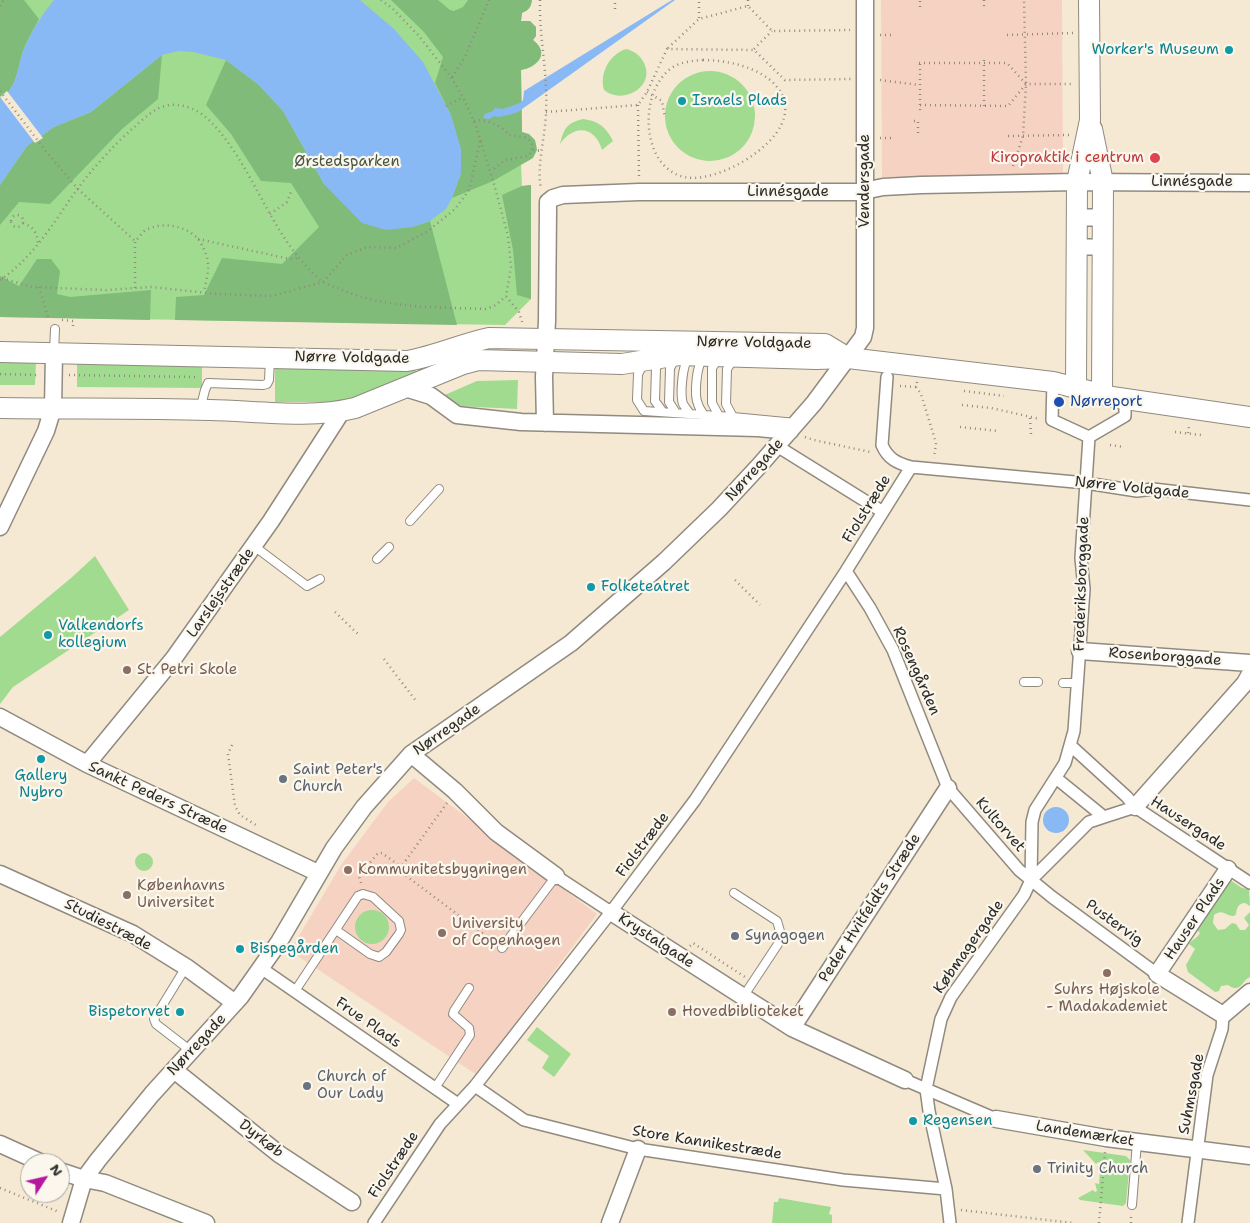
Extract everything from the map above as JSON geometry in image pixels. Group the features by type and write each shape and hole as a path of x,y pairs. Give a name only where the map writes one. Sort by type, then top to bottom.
{"street":[{"name":"Vendersgade","path":"848,358 865,332 865,0"},
{"path":"1076,387 1077,182 1089,127 1089,0"},
{"path":"1089,127 1103,182 1102,394"},
{"name":"Linnésgade","path":"551,200 563,195 639,192 865,191 883,187 921,185 1077,182 1250,183"},
{"path":"545,423 545,362 551,200"},
{"name":"Nørre Voldgade","path":"0,352 407,361 430,357 468,343 489,338 546,338 824,344 848,358"},
{"path":"0,527 46,431 53,408 54,353"},
{"name":"Nørre Voldgade","path":"0,408 200,410 319,414 342,412 369,404 463,364 478,360 622,364 692,357 848,358 1053,382 1125,399 1250,417"},
{"name":"Nørregade","path":"84,1179 137,1110 235,1003 262,968 318,873 364,807 411,754 549,659 609,611 719,509 793,427 848,358"},
{"path":"886,377 882,444 886,455"},
{"path":"1053,382 1052,420 1089,437 1125,416 1125,399"},
{"name":"Nørre Voldgade","path":"405,388 431,396 457,415 545,423 758,428 793,427"},
{"name":"Larslejsstræde","path":"87,764 174,658 254,546 342,412"},
{"name":"Frederiksborggade","path":"1074,731 1084,589 1082,558 1089,437"},
{"path":"776,446 883,512"},
{"name":"Nørre Voldgade","path":"886,455 898,463 912,467 1086,483 1136,491 1153,489 1250,500"},
{"name":"Fiolstræde","path":"374,1223 440,1124 475,1086 611,912 695,800 912,467"},
{"name":"Rosengården","path":"846,571 870,608 892,650 948,788"},
{"name":"Rosenborggade","path":"1080,651 1250,663"},
{"path":"1070,745 1127,797 1134,808 1246,683 1250,674"},
{"name":"Sankt Peders Stræde","path":"0,717 87,764 318,873"},
{"name":"Kultorvet","path":"1032,880 1035,810 1065,763 1074,731"},
{"name":"Krystalgade","path":"411,754 455,792 496,832 556,876 611,912 792,1028 926,1089"},
{"path":"1056,778 1104,818"},
{"name":"Kultorvet","path":"948,788 1019,870 1052,896"},
{"name":"Peder Hvitfeldts Stræde","path":"792,1028 948,788"},
{"name":"Kultorvet","path":"1024,894 1032,880 1090,822 1134,808"},
{"name":"Hausergade","path":"1134,808 1250,883"},
{"name":"Hauser Plads","path":"1223,1016 1157,974 1228,868"},
{"name":"Studiestræde","path":"0,874 133,934 186,968 235,1003"},
{"name":"Købmagergade","path":"950,1223 946,1189 926,1089 941,1019 951,997 1024,894"},
{"name":"Pustervig","path":"1052,896 1157,974"},
{"name":"Frue Plads","path":"262,968 458,1104"},
{"path":"1223,1016 1250,992"},
{"name":"Suhmsgade","path":"1188,1223 1207,1075 1222,1029 1223,1016"},
{"name":"Dyrkøb","path":"174,1070 279,1154 352,1202"},
{"name":"Store Kannikestræde","path":"475,1086 524,1120 638,1149 843,1180 946,1189"},
{"name":"Landemærket","path":"926,1089 996,1119 1137,1142 1250,1156"},
{"path":"0,1144 20,1153"},
{"path":"610,1223 638,1149"},
{"path":"70,1174 84,1179 105,1182 206,1223"},
{"path":"71,1220 84,1179"}],"lane":[{"path":"54,353 55,329"},
{"path":"200,410 208,383 267,384 269,380 270,357"},
{"path":"662,412 655,401 656,368 658,362 692,357 730,363 727,371 726,404 733,417"},
{"path":"690,414 683,403 683,368 685,361 692,357"},
{"path":"676,413 669,402 670,368 673,361 692,357 715,362 712,368 712,403 719,416"},
{"path":"704,415 697,403 697,370 700,362 692,357 638,374 637,400 644,411 733,417 793,427"},
{"path":"410,522 439,489"},
{"path":"254,546 307,586 320,579"},
{"path":"378,559 389,547"},
{"path":"1024,682 1038,682"},
{"path":"1063,683 1078,682"},
{"path":"502,948 556,876"},
{"path":"734,893 777,921 782,938 743,997"},
{"path":"295,991 358,896 363,894 373,897 399,921 400,930 386,952 379,957 336,930"},
{"path":"186,968 154,1019 156,1024 191,1051"},
{"path":"434,1088 470,1035 469,1028 454,1014 469,988"},
{"path":"1132,1205 1137,1142"}],"path":[{"path":"0,6 4,0"},
{"path":"1,279 19,265 38,243 78,189 120,140 151,113 172,104 184,105 209,120 228,143 270,214 299,258 322,282 354,296 397,304 486,309 496,305 506,296 511,267 508,236 481,138 452,77 419,36 392,8 381,0"},
{"path":"452,77 465,57 489,0"},
{"path":"540,0 546,73 546,112 540,185 551,200"},
{"path":"615,0 615,10"},
{"path":"699,0 699,19"},
{"path":"748,0 748,6 772,31"},
{"path":"920,0 920,7"},
{"path":"984,0 984,7"},
{"path":"1014,166 1023,136 1026,84 1024,0"},
{"path":"639,192 638,105 647,92 667,49 699,19 748,6"},
{"path":"754,50 772,31 858,30"},
{"path":"1007,35 1090,33"},
{"path":"667,49 754,50 785,80 858,80"},
{"path":"690,61 720,61 749,68 770,80 782,92 786,104 786,112 778,129 759,150 738,164 711,176 692,178 680,176 667,169 661,163 651,140 649,122 653,96 662,78 673,67 690,61"},
{"path":"920,110 920,62 1007,63 1026,84 1090,84"},
{"path":"984,62 984,110"},
{"path":"879,80 920,85"},
{"path":"920,105 1008,106 1026,84"},
{"path":"0,91 44,150 78,189 135,241"},
{"path":"647,92 662,102 665,118"},
{"path":"446,106 463,98"},
{"path":"546,112 638,105"},
{"path":"474,122 481,119 503,128 509,135 527,138 532,144 532,150 526,157 505,160 491,172"},
{"path":"914,121 918,121 918,137"},
{"path":"1008,136 1023,136 1089,127"},
{"path":"1,279 39,288 106,290 151,287 218,294 272,296 322,282 347,255 367,247 396,248 428,231 455,209 469,190 481,138"},
{"path":"871,139 894,138"},
{"path":"532,150 542,151"},
{"path":"270,214 286,202 292,192"},
{"path":"14,215 20,215 23,218 23,223 20,226 15,226 12,224 11,219 14,215"},
{"path":"23,223 33,229 38,235 38,243"},
{"path":"135,288 135,241 147,230 161,226 176,226 198,239 290,259 299,258"},
{"path":"198,239 209,266 204,292"},
{"path":"39,288 49,320 73,321 73,329"},
{"path":"506,296 519,312 522,320 523,338"},
{"path":"919,366 916,388 920,394 936,443 934,469"},
{"path":"0,374 36,375"},
{"path":"66,375 202,378"},
{"path":"907,386 916,388"},
{"path":"964,391 1004,396"},
{"path":"962,405 991,408 1030,418 1052,420"},
{"path":"1030,418 1031,434"},
{"path":"793,427 814,440 886,455"},
{"path":"960,427 998,431"},
{"path":"1175,432 1200,435"},
{"path":"1110,445 1124,447"},
{"path":"735,580 760,605"},
{"path":"335,612 359,635"},
{"path":"384,658 416,701"},
{"path":"232,745 228,754 235,806 240,815 260,828"},
{"path":"400,867 455,792"},
{"path":"363,894 360,876 378,853 382,853 400,867 401,872 424,891 502,948"},
{"path":"1099,1223 1105,1153"},
{"path":"0,1188 71,1220"},
{"path":"948,1209 1073,1223"}],"shaded area":[{"path":"881,0 1062,0 1063,176 882,177"},
{"name":"University of Copenhagen","path":"414,778 597,914 477,1075 290,951 341,865 388,802"}],"green space":[{"name":"Ørstedsparken","path":"0,0 532,0 529,8 522,13 521,21 530,21 536,27 536,36 533,40 541,50 540,59 537,63 521,70 522,132 529,135 536,143 535,153 528,161 521,164 522,186 531,185 531,299 505,325 0,317"},
{"path":"0,0 24,0 39,19 23,51 14,83 0,99"},
{"path":"391,0 438,0 454,11 463,7 468,0 532,0 529,8 522,13 521,21 530,21 536,27 536,36 533,40 541,50 541,54 537,63 521,70 522,132 529,134 535,140 537,150 533,158 493,181 452,198 461,173 451,115 435,83 443,57 424,32"},
{"path":"626,49 636,54 644,63 645,80 635,92 619,96 604,90 603,77 607,65 615,55"},
{"path":"162,55 158,99 122,129 50,204 19,202 0,225 0,185 27,146 54,127 91,112"},
{"path":"226,60 259,85 283,111 324,184 412,227 430,221 457,325 175,320 176,297 204,295 222,258 282,264 319,227 291,183 261,181 231,134 206,105"},
{"path":"710,71 719,72 735,79 747,91 754,107 754,125 747,141 735,153 719,160 710,161 701,160 685,153 673,141 666,125 665,116 666,107 673,91 685,79 701,72"},
{"path":"583,119 601,125 613,141 602,150 594,136 584,130 571,133 560,144 567,127 573,122"},
{"path":"531,185 531,299 517,295 513,250 502,195 522,186"},
{"path":"37,259 51,259 60,271 57,294 70,297 151,290 150,320 0,317 0,276 19,286"},
{"path":"0,361 36,361 35,385 0,385"},
{"path":"77,363 202,365 202,388 77,387"},
{"path":"275,366 415,367 416,373 351,400 275,402"},
{"path":"518,380 517,409 457,406 440,397 477,381"},
{"path":"95,556 129,610 13,687 0,704 0,637"},
{"path":"140,853 148,853 153,858 151,869 140,871 135,866 135,858"},
{"path":"1230,880 1242,888 1249,889 1250,906 1245,903 1241,904 1238,906 1234,916 1219,912 1214,915 1213,923 1218,930 1225,929 1232,923 1236,924 1240,930 1245,930 1249,925 1244,918 1250,912 1250,977 1236,988 1228,985 1221,986 1219,991 1215,992 1188,972 1186,965 1195,949 1189,944 1200,933 1196,929"},
{"path":"372,910 379,911 384,915 388,920 388,934 384,939 379,943 372,944 365,943 360,939 356,934 355,927 356,920 360,915 365,911"},
{"path":"537,1027 571,1054 554,1077 542,1068 549,1056 527,1040"},
{"path":"1083,1150 1126,1156 1130,1160 1126,1203 1123,1206 1080,1200 1078,1198 1093,1190 1097,1191 1095,1183 1099,1184 1100,1171 1097,1170 1097,1166 1099,1166 1099,1163 1096,1164"},
{"path":"779,1198 831,1207 829,1214 832,1215 832,1223 772,1223 774,1202 778,1202"}],"water":[{"path":"54,0 360,0 394,29 423,62 451,115 461,149 461,173 452,198 446,209 430,221 412,227 386,230 362,223 324,184 283,111 259,85 226,60 193,52 179,51 162,55 91,112 54,127 27,146 0,185 0,99 11,88 28,41 45,11"},
{"path":"672,0 675,0 518,112 501,117 483,118 485,114 493,111 495,108 503,109 520,103 523,100 524,91"},
{"path":"1056,807 1065,811 1069,820 1065,829 1056,833 1047,829 1043,820 1047,811"}],"pier":[{"path":"7,91 43,138 35,143 0,97"}],"place":[{"name":"Worker's Museum","path":"1229,50"},
{"name":"Israels Plads","path":"682,101"},
{"name":"Kiropraktik i centrum","path":"1155,158"},
{"name":"Nørreport","path":"1059,402"},
{"name":"Folketeatret","path":"591,587"},
{"name":"Valkendorfs kollegium","path":"48,635"},
{"name":"St. Petri Skole","path":"127,670"},
{"name":"Gallery Nybro","path":"41,759"},
{"name":"Saint Peter's Church","path":"283,779"},
{"name":"Kommunitetsbygningen","path":"348,870"},
{"name":"Københavns Universitet","path":"127,895"},
{"name":"University of Copenhagen","path":"442,933"},
{"name":"Synagogen","path":"735,936"},
{"name":"Bispegården","path":"240,949"},
{"name":"Suhrs Højskole - Madakademiet","path":"1107,973"},
{"name":"Bispetorvet","path":"180,1012"},
{"name":"Hovedbiblioteket","path":"672,1012"},
{"name":"Church of Our Lady","path":"307,1086"},
{"name":"Regensen","path":"913,1121"},
{"name":"Trinity Church","path":"1037,1169"}]}
